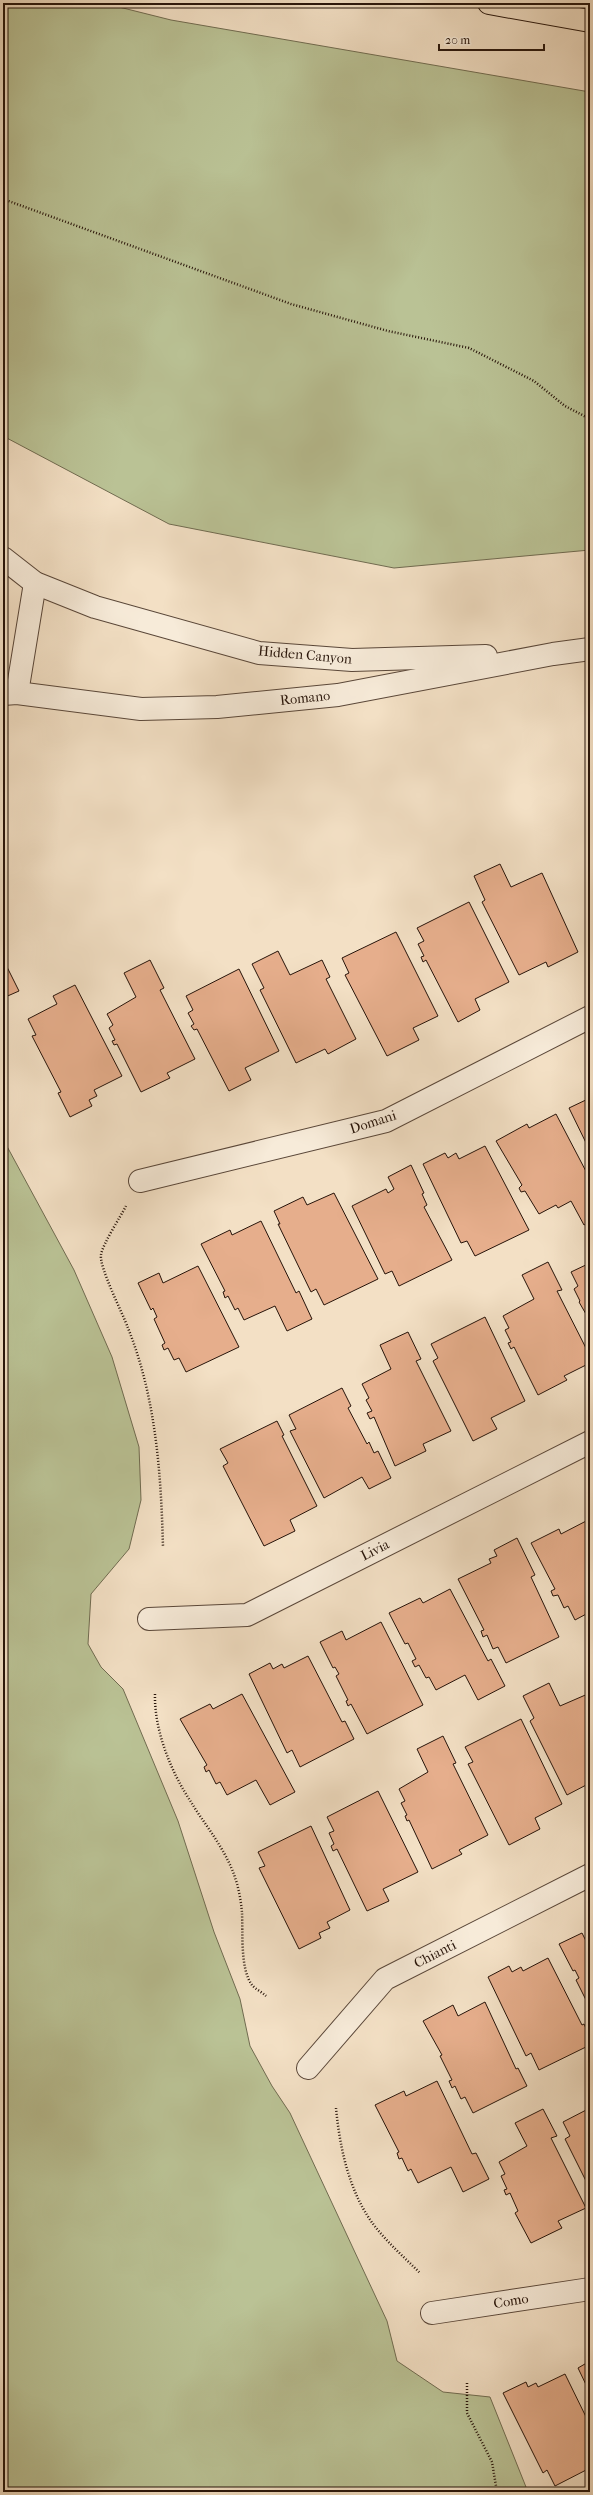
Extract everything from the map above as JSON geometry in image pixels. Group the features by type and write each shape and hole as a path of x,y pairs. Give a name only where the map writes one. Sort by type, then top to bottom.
{"main road":[{"path":"489,3 590,21"}],"street":[{"name":"Hidden Canyon","path":"3,558 36,583 96,607 259,653 352,660 553,654"},
{"path":"8,688 36,583"},
{"name":"Romano","path":"8,688 141,709 217,707 338,695 553,654 590,649"},
{"name":"Domani","path":"140,1181 386,1121 590,1017"},
{"name":"Livia","path":"149,1619 247,1615 590,1442"},
{"name":"Chianti","path":"308,2068 385,1979 590,1875"},
{"name":"Como","path":"432,2313 590,2289"}],"path":[{"path":"3,199 291,304 388,331 469,348 534,381 565,406 590,419"},
{"path":"140,1181 101,1255 104,1270 132,1337 153,1416 160,1474 163,1547"},
{"path":"155,1694 155,1704 161,1736 172,1768 190,1802 219,1842 233,1872 242,1912 246,1971 252,1984 266,1996"},
{"path":"336,2108 339,2136 349,2176 365,2209 377,2229 420,2273"},
{"path":"467,2382 467,2413 492,2462 497,2492"}],"green space":[{"path":"3,3 103,3 171,20 590,92 590,550 394,568 169,524 3,436"},
{"path":"3,1139 74,1270 112,1357 139,1447 141,1500 129,1549 91,1594 88,1644 101,1667 123,1689 178,1821 214,1932 240,1999 250,2046 272,2086 290,2113 387,2321 397,2361 443,2392 490,2397 528,2492 3,2492"}],"building":[{"path":"500,864 511,887 542,873 578,952 548,967 546,962 519,975 482,902 485,900 474,876"},
{"path":"469,902 509,982 475,999 480,1010 458,1022 426,960 423,962 421,957 424,956 418,944 424,941 417,928"},
{"path":"396,932 438,1016 413,1028 419,1040 387,1056 345,975 349,973 342,958"},
{"path":"278,951 290,975 322,960 330,977 326,979 356,1039 328,1054 325,1049 296,1063 260,990 264,988 252,964"},
{"path":"150,960 164,988 160,990 195,1059 167,1073 170,1078 141,1092 117,1044 114,1045 112,1041 115,1040 109,1028 113,1025 107,1014 136,997 124,973"},
{"path":"5,963 19,991 3,998 3,964"},
{"path":"239,969 279,1051 245,1068 251,1080 229,1091 197,1029 194,1030 191,1026 194,1024 188,1013 193,1010 186,996"},
{"path":"75,985 122,1076 94,1090 97,1096 89,1100 92,1106 70,1117 58,1093 61,1092 32,1036 36,1035 28,1019 57,1004 53,996"},
{"path":"590,1098 590,1151 569,1108"},
{"path":"556,1114 590,1179 590,1222 584,1225 571,1201 558,1208 556,1205 539,1214 525,1191 521,1192 519,1188 522,1185 496,1141 527,1124 529,1128"},
{"path":"485,1146 529,1230 475,1256 467,1241 461,1243 423,1164 445,1153 448,1158 456,1153 459,1159"},
{"path":"411,1165 424,1193 422,1194 427,1205 424,1207 452,1260 399,1286 392,1271 385,1274 352,1206 386,1189 388,1193 394,1189 388,1177"},
{"path":"334,1193 378,1279 324,1305 316,1289 311,1292 278,1224 280,1224 274,1211 303,1197 307,1205"},
{"path":"261,1221 296,1293 299,1291 312,1319 287,1331 275,1306 244,1320 238,1308 235,1310 228,1296 225,1298 223,1292 225,1291 201,1244 230,1230 232,1235"},
{"path":"548,1262 562,1290 557,1291 590,1356 590,1363 564,1376 567,1380 538,1395 514,1347 511,1349 508,1343 511,1342 505,1330 509,1328 503,1316 534,1299 522,1275"},
{"path":"590,1263 590,1321 579,1302 580,1301 574,1289 578,1286 571,1272"},
{"path":"198,1266 239,1347 186,1372 179,1358 174,1360 168,1348 164,1350 162,1345 165,1343 154,1319 157,1317 153,1308 151,1310 138,1283 159,1273 163,1283"},
{"path":"485,1317 525,1401 491,1418 497,1429 473,1441 433,1361 438,1358 431,1344"},
{"path":"408,1332 421,1359 416,1361 451,1431 423,1444 426,1451 395,1466 374,1417 370,1419 367,1413 372,1411 366,1400 369,1398 362,1384 391,1369 380,1345"},
{"path":"342,1388 351,1406 348,1408 367,1444 369,1442 374,1453 378,1451 391,1478 369,1489 362,1477 324,1498 290,1431 296,1429 289,1415"},
{"path":"277,1421 284,1435 282,1436 317,1506 290,1520 295,1531 264,1546 223,1466 228,1463 220,1449"},
{"path":"590,1519 590,1612 575,1620 568,1606 564,1608 558,1595 553,1596 551,1591 555,1589 531,1543 559,1529 561,1534"},
{"path":"517,1538 535,1575 531,1577 559,1637 506,1663 498,1647 493,1649 487,1635 483,1637 481,1631 484,1630 458,1579 491,1563 489,1559 497,1556 494,1550"},
{"path":"450,1589 488,1661 491,1659 505,1686 478,1700 465,1675 436,1690 429,1677 426,1678 419,1665 415,1667 412,1661 416,1659 408,1643 405,1644 389,1613 420,1598 423,1603"},
{"path":"381,1622 423,1705 367,1734 351,1704 348,1706 346,1701 348,1700 336,1676 339,1674 335,1667 333,1668 320,1642 342,1631 346,1640"},
{"path":"308,1656 342,1722 345,1721 354,1739 300,1767 292,1750 287,1753 249,1674 270,1663 273,1669 282,1664 284,1668"},
{"path":"549,1683 560,1706 590,1693 590,1783 567,1795 530,1721 534,1718 523,1696"},
{"path":"242,1694 295,1792 270,1805 256,1780 227,1795 220,1782 216,1784 209,1770 206,1772 204,1767 207,1765 180,1719 210,1704 213,1709"},
{"path":"521,1719 562,1804 535,1818 540,1829 509,1845 468,1764 473,1762 465,1747"},
{"path":"443,1736 456,1763 453,1764 488,1835 459,1850 462,1854 432,1869 409,1820 407,1821 405,1816 407,1815 401,1803 405,1801 399,1789 428,1772 417,1749"},
{"path":"378,1791 418,1872 383,1889 389,1901 367,1911 337,1849 333,1851 331,1846 334,1844 329,1833 334,1831 327,1817"},
{"path":"311,1826 350,1910 327,1922 330,1928 319,1933 321,1938 299,1949 259,1868 265,1866 258,1852"},
{"path":"582,1933 587,1943 590,1941 590,2009 588,2010 586,2005 588,2004 576,1980 579,1978 575,1970 573,1971 559,1944"},
{"path":"548,1958 582,2025 584,2024 590,2037 590,2045 539,2070 531,2053 526,2056 488,1977 509,1966 512,1972 521,1967 523,1971"},
{"path":"485,2002 516,2069 518,2068 527,2086 473,2113 465,2097 461,2099 455,2086 452,2088 449,2081 452,2080 440,2056 442,2055 423,2021 453,2005 458,2016"},
{"path":"437,2081 472,2154 476,2153 489,2179 463,2192 451,2167 418,2183 411,2169 408,2171 402,2158 399,2159 397,2153 399,2152 375,2105 404,2091 406,2096"},
{"path":"590,2108 590,2189 565,2139 570,2136 563,2122"},
{"path":"543,2109 557,2136 551,2138 586,2208 558,2221 562,2228 531,2243 515,2213 518,2211 510,2193 506,2195 504,2190 507,2189 501,2176 505,2174 499,2162 527,2146 515,2123"},
{"path":"590,2361 590,2393 578,2368"},
{"path":"565,2374 590,2425 590,2468 555,2486 547,2470 543,2473 503,2393 526,2382 528,2387 536,2383 538,2387"}]}
